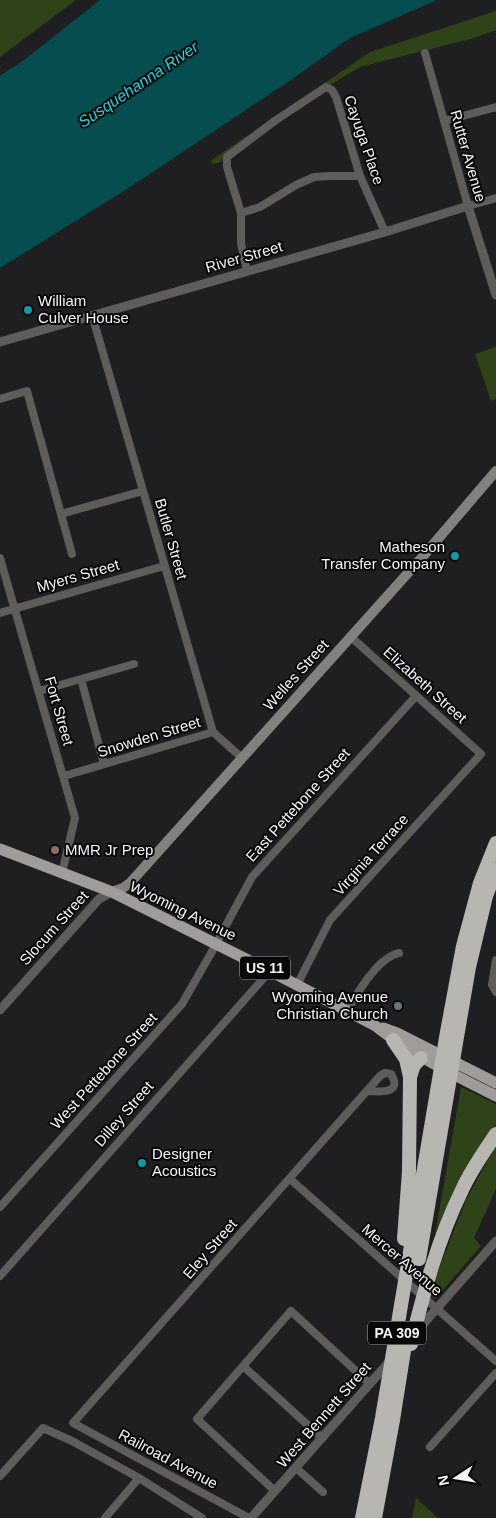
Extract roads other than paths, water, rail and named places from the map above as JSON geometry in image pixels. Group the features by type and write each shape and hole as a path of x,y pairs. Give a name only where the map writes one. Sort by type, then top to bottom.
{"highway":[{"name":"PA 309","path":"375,1518 411,1254 441,1099 471,912 496,843"},
{"name":"PA 309","path":"452,1032 477,929 486,896 496,870"},
{"path":"393,1040 406,1059 410,1077 409,1171 411,1254"},
{"path":"410,1077 414,1065 427,1054"},
{"path":"388,1419 428,1279 448,1222 476,1164 496,1134"},
{"name":"PA 309","path":"362,1518 388,1419"}],"main road":[{"name":"Welles Street","path":"112,892 130,883 496,471"},
{"name":"Wyoming Avenue","path":"0,849 112,892 347,1010 374,1025 393,1040 496,1083"},
{"name":"Wyoming Avenue","path":"374,1025 397,1033 427,1054 496,1096"}],"street":[{"name":"Rutter Avenue","path":"425,53 468,206 496,295"},
{"name":"Cayuga Place","path":"241,213 227,167 227,157 276,120 326,87 332,90 336,96 360,176 385,232"},
{"path":"444,121 496,107"},
{"path":"247,271 241,243 241,213 260,207 296,185 314,178 360,176"},
{"name":"River Street","path":"0,342 385,232 496,198"},
{"name":"Butler Street","path":"92,315 213,732"},
{"path":"0,399 27,391 72,554"},
{"path":"61,514 143,491"},
{"name":"Fort Street","path":"0,558 76,818 62,873"},
{"name":"Myers Street","path":"0,613 164,566"},
{"name":"Elizabeth Street","path":"350,637 481,754"},
{"path":"39,691 134,664"},
{"path":"81,679 104,764"},
{"name":"East Pettebone Street","path":"216,944 252,877 416,696"},
{"path":"213,732 242,758"},
{"name":"Snowden Street","path":"64,776 213,732"},
{"name":"Virginia Terrace","path":"297,985 334,915 481,754"},
{"name":"Slocum Street","path":"0,1010 99,899 112,892"},
{"name":"West Pettebone Street","path":"0,1207 178,1009 216,944"},
{"path":"347,1010 366,981 384,961 399,953"},
{"path":"496,960 492,985 496,992"},
{"name":"Dilley Street","path":"0,1276 270,971"},
{"name":"Eley Street","path":"74,1423 367,1091"},
{"name":"Mercer Avenue","path":"290,1179 496,1361"},
{"name":"West Bennett Street","path":"250,1518 496,1241"},
{"path":"275,1491 196,1419 291,1311 370,1384"},
{"path":"243,1366 322,1438"},
{"path":"430,1447 496,1373"},
{"name":"Railroad Avenue","path":"74,1423 250,1518"},
{"path":"0,1476 43,1428 72,1441 140,1478 202,1518"},
{"path":"296,1468 323,1492"},
{"path":"105,1518 140,1478"}],"water":[{"name":"Susquehanna River","path":"100,0 437,0 350,38 288,82 127,189 0,268 0,76 24,60"}],"place":[{"name":"William Culver House","path":"28,310"},
{"name":"Matheson Transfer Company","path":"455,556"},
{"name":"MMR Jr Prep","path":"55,850"},
{"name":"Wyoming Avenue Christian Church","path":"398,1006"},
{"name":"Designer Acoustics","path":"142,1163"}]}
